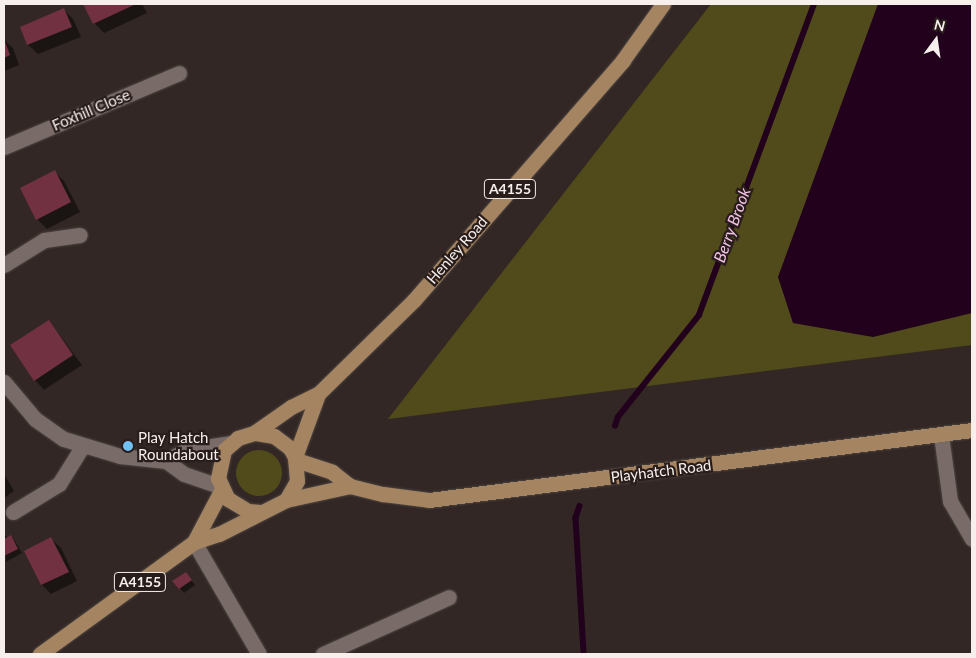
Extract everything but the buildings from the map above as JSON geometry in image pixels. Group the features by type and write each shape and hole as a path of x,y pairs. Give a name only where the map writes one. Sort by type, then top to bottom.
{"main road":[{"name":"Henley Road","path":"254,433 291,407 318,394 414,300 623,60 663,4"},
{"name":"Henley Road","path":"295,459 318,394"},
{"name":"Playhatch Road","path":"295,459 326,470 350,486 383,494 429,500 972,430"},
{"path":"254,433 274,436 290,448 295,459 296,481 286,500 269,510 260,512 237,506 221,488 218,468 231,443 254,433"},
{"name":"Playhatch Road","path":"286,500 350,486"},
{"name":"A4155","path":"194,542 221,488"},
{"name":"A4155","path":"40,654 194,542 219,534 260,512"}],"street":[{"name":"Foxhill Close","path":"4,148 179,73"},
{"path":"4,265 44,240 80,236"},
{"path":"4,382 35,419 82,447 120,456 166,461 184,474 221,488"},
{"path":"941,435 950,501 972,539"},
{"path":"166,461 186,450 231,443"},
{"path":"14,512 60,484 82,447"},
{"path":"194,542 258,654"},
{"path":"323,654 449,597"}],"shaded area":[{"path":"711,4 972,4 972,345 388,419"},
{"path":"878,4 972,4 972,313 873,337 793,323 778,277"},
{"path":"264,450 268,451 278,460 281,464 281,482 272,492 264,496 254,496 246,492 237,482 236,468 240,460 250,451"}],"waterway":[{"name":"Berry Brook","path":"615,426 618,417 699,315 814,4"},
{"name":"Berry Brook","path":"580,506 576,518 584,654"}],"place":[{"name":"Play Hatch Roundabout","path":"128,446"}]}
